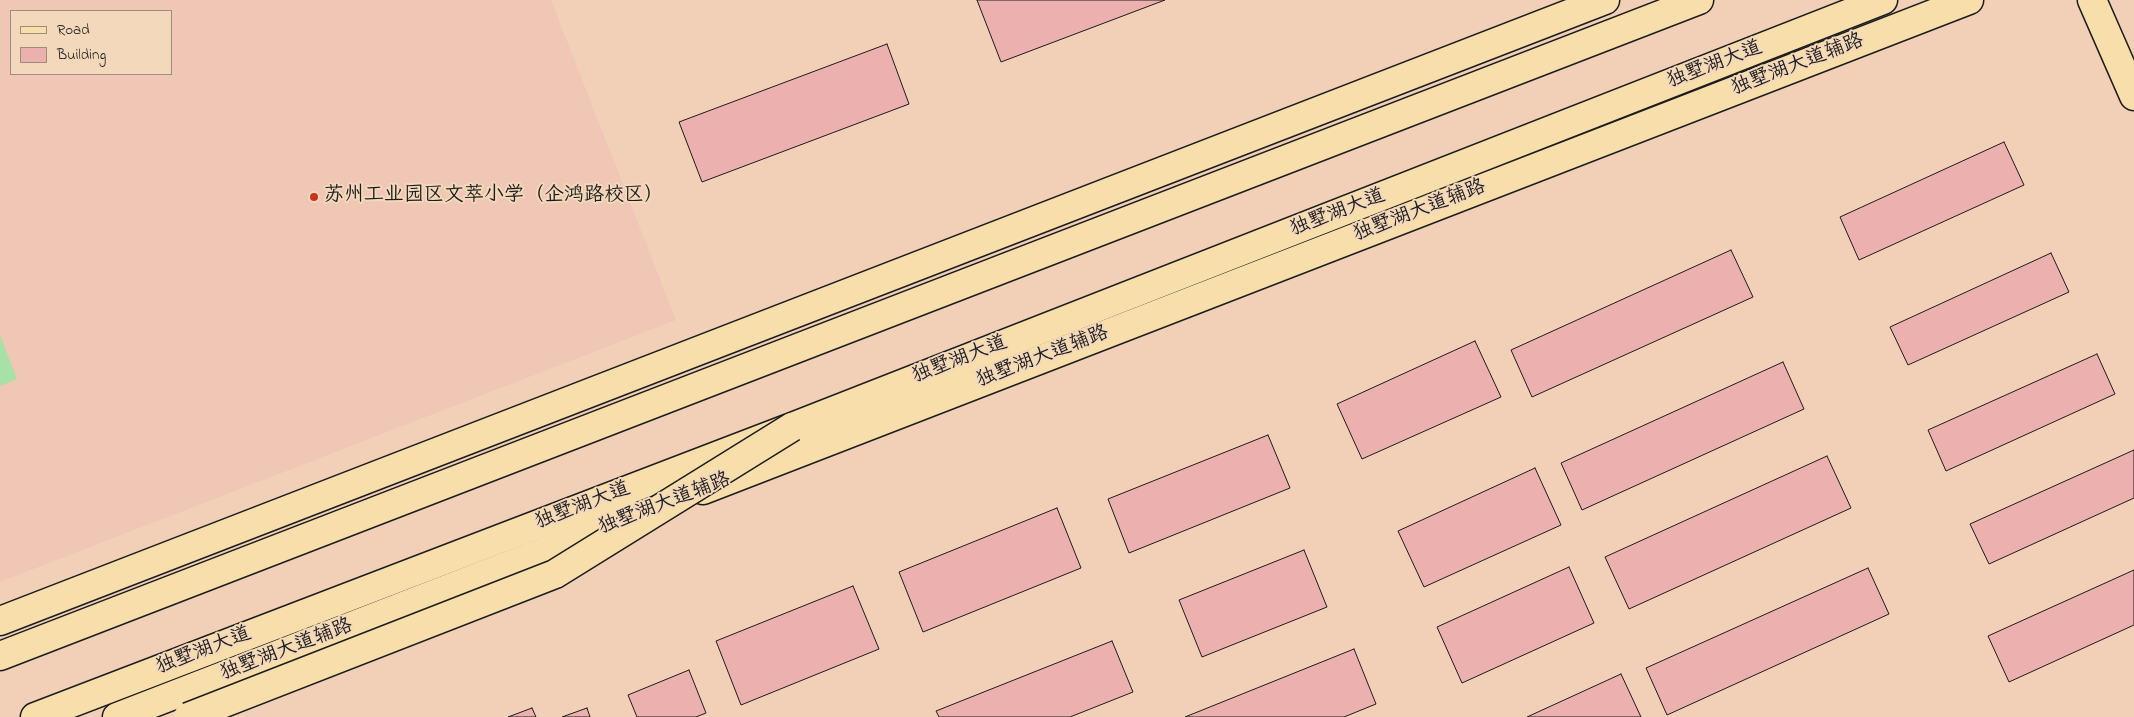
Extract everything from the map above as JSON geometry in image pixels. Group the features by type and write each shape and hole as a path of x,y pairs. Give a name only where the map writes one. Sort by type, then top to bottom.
{"main road":[{"path":"0,621 1605,0"},
{"path":"0,656 1699,0"},
{"name":"独墅湖大道","path":"35,717 792,427 1884,0"},
{"name":"独墅湖大道辅路","path":"117,717 1968,0"},
{"path":"2092,0 2134,96"},
{"path":"188,717 555,574 792,427"}],"shaded area":[{"name":"苏州工业园区文萃小学（企鸿路校区）","path":"0,0 551,0 676,320 0,582"}],"green space":[{"path":"0,335 17,379 0,386"}],"building":[{"path":"977,0 1165,0 1001,62"},
{"path":"887,44 909,104 702,182 679,122"},
{"path":"2004,142 2024,185 1859,260 1840,217"},
{"path":"1731,250 1753,297 1532,397 1511,350"},
{"path":"2051,253 2069,292 1908,365 1890,327"},
{"path":"1475,341 1501,397 1362,459 1337,404"},
{"path":"2097,354 2115,394 1946,471 1928,430"},
{"path":"1783,362 1804,409 1582,510 1561,463"},
{"path":"1268,435 1290,488 1129,553 1108,499"},
{"path":"2134,450 2134,498 1989,564 1970,524"},
{"path":"1827,456 1851,508 1629,609 1605,557"},
{"path":"1535,468 1561,525 1424,587 1398,531"},
{"path":"1057,508 1081,568 923,632 899,572"},
{"path":"1304,550 1327,607 1202,657 1179,600"},
{"path":"1569,567 1594,623 1462,683 1437,627"},
{"path":"1868,568 1889,614 1667,715 1646,668"},
{"path":"2134,570 2134,625 2009,682 1988,636"},
{"path":"853,586 879,649 741,705 716,641"},
{"path":"1112,641 1133,692 1070,717 939,717 936,711"},
{"path":"1354,649 1376,704 1344,717 1185,717"},
{"path":"689,670 706,713 696,717 637,717 628,695"},
{"path":"1621,674 1641,717 1527,717"},
{"path":"532,708 536,717 508,717"},
{"path":"587,708 590,717 562,717"}],"place":[{"name":"苏州工业园区文萃小学（企鸿路校区）","path":"314,197"}]}
